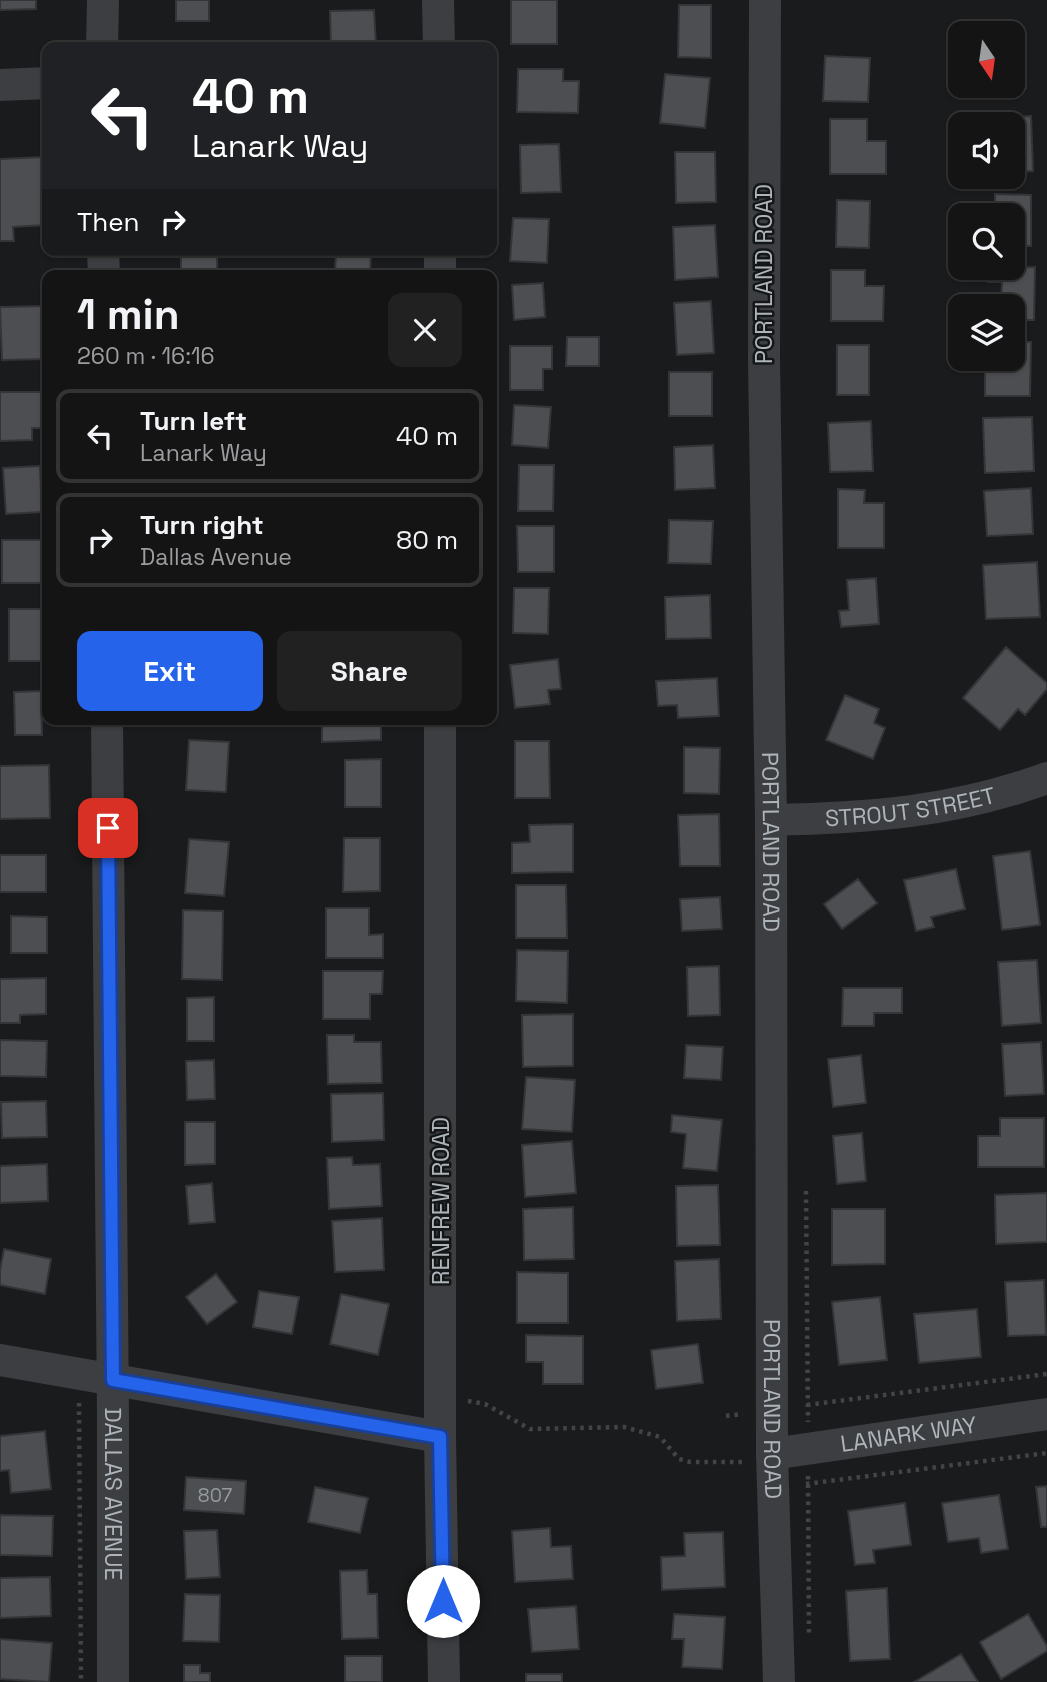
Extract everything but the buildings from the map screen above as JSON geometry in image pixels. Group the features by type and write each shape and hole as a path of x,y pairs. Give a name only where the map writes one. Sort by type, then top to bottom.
{"street":[{"path":"102,42 103,0"},
{"path":"438,0 439,42"},
{"name":"PORTLAND ROAD","path":"765,0 764,360 771,820 772,1410 762,1458 773,1488 779,1682"},
{"path":"0,85 42,83"},
{"name":"DALLAS AVENUE","path":"107,725 113,1682"},
{"name":"RENFREW ROAD","path":"440,725 440,1437 443,1682"},
{"name":"STROUT STREET","path":"771,820 855,818 936,808 1010,792 1047,778"},
{"path":"0,1360 440,1437"},
{"name":"LANARK WAY","path":"762,1458 1047,1414"}],"path":[{"path":"726,1416 1047,1374"},
{"path":"441,1399 485,1404 530,1429 624,1427 660,1437 680,1459 690,1462 762,1458"},
{"path":"79,1402 81,1682"},
{"path":"773,1488 1047,1452"}],"route":[{"path":"108,828 113,1380 440,1437 443,1601"}]}
